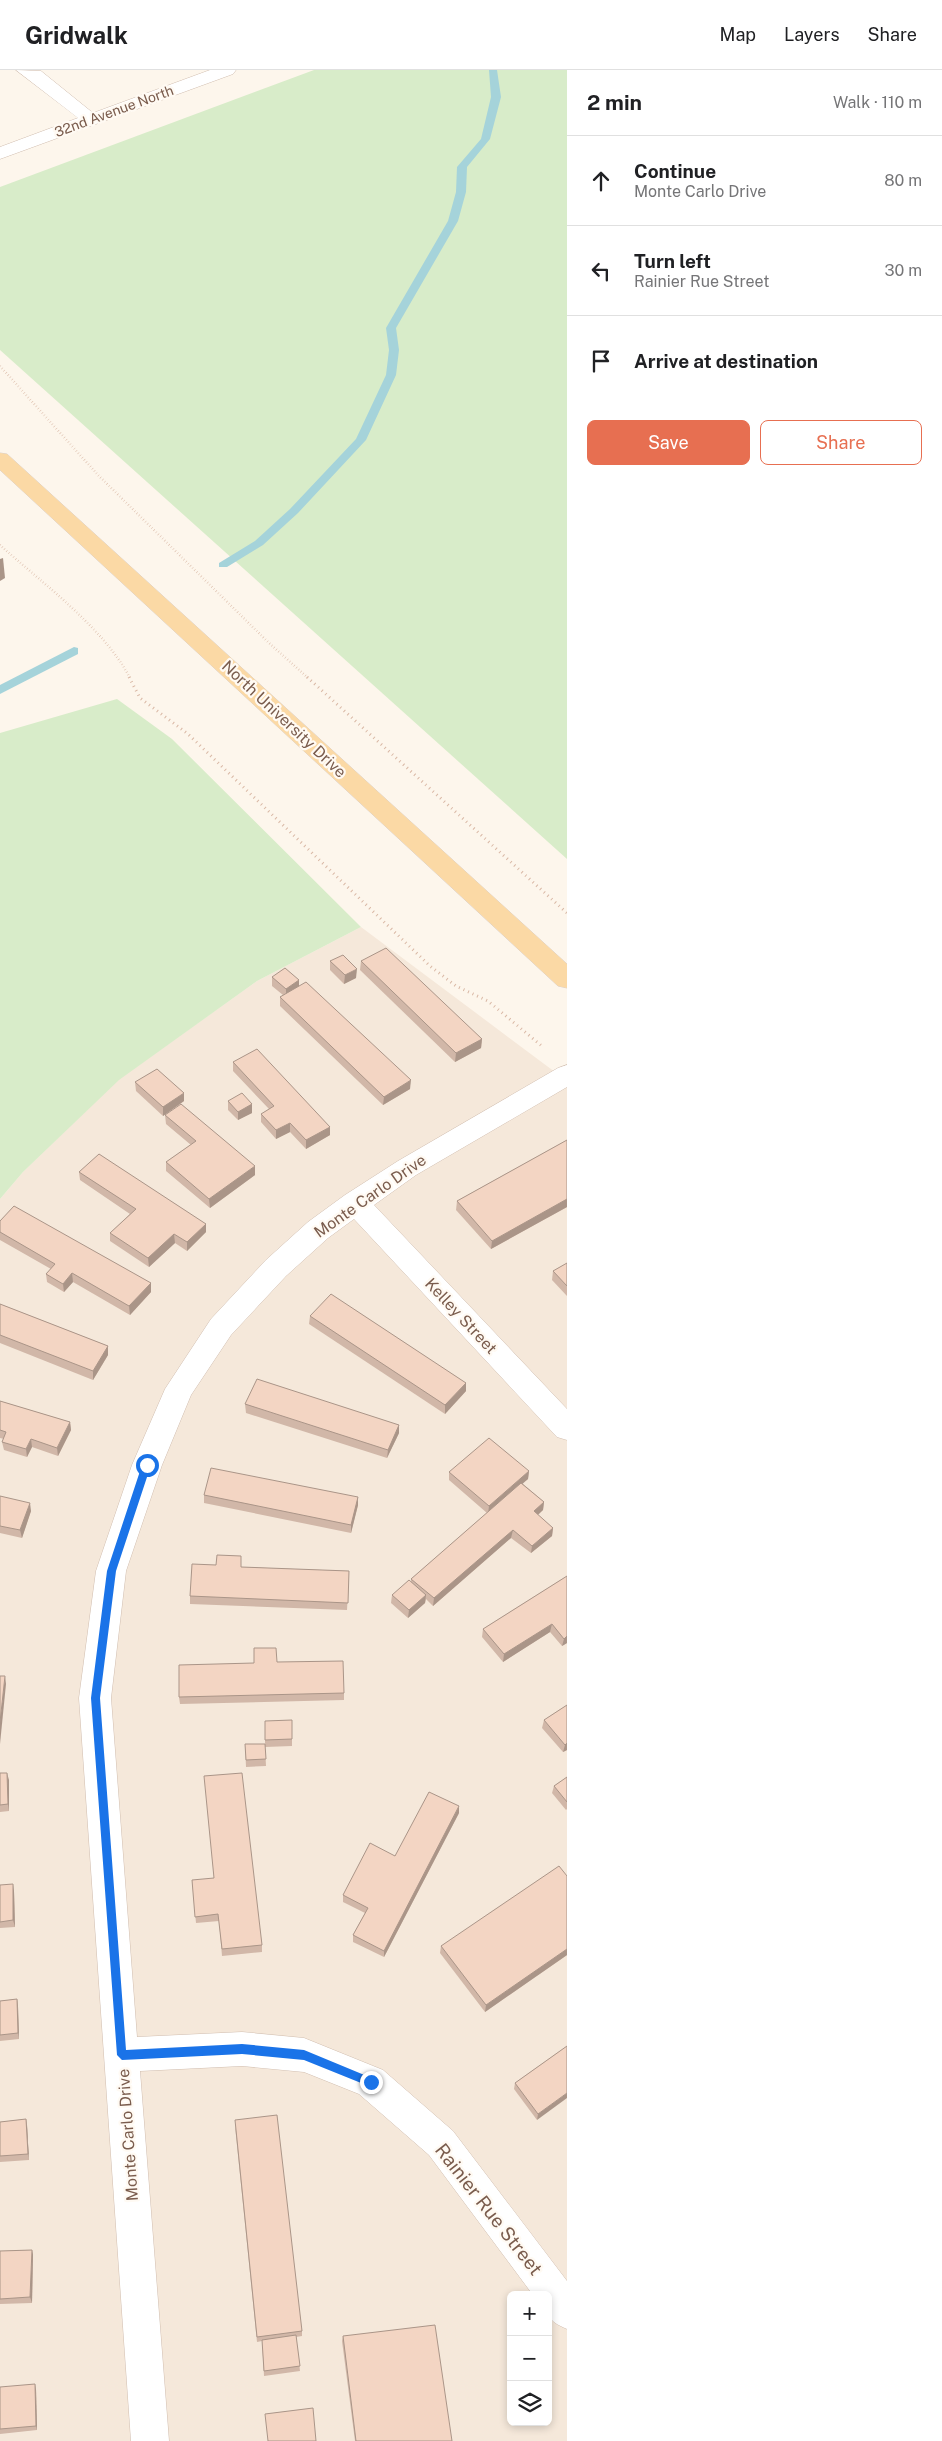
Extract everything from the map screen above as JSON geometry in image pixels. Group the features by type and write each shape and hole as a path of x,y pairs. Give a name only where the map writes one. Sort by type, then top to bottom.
{"main road":[{"name":"North University Drive","path":"0,460 567,980"}],"street":[{"path":"25,70 36,75 91,120"},
{"name":"32nd Avenue North","path":"0,152 227,70"},
{"name":"Monte Carlo Drive","path":"150,2441 95,1698 111,1571 147,1465 179,1389 221,1327 276,1268 318,1230 354,1203 406,1168 567,1075"},
{"name":"Kelley Street","path":"354,1203 567,1428"},
{"name":"Rainier Rue Street","path":"122,2055 242,2049 304,2055 371,2082 440,2143 567,2311"}],"path":[{"path":"0,366 98,475 268,642 567,913"},
{"path":"0,545 102,637 121,661 140,698 188,734 430,966 456,986 488,1001 548,1051"}],"shaded area":[{"path":"361,927 567,1081 567,2441 0,2441 0,1199 23,1172 118,1080 257,981"}],"green space":[{"path":"314,70 567,70 567,859 0,350 0,187"},
{"path":"117,699 172,739 361,927 257,981 119,1080 23,1172 0,1199 0,733"}],"building":[{"path":"386,948 482,1039 456,1053 361,961"},
{"path":"343,955 357,969 345,975 330,961"},
{"path":"285,968 299,980 286,989 272,977"},
{"path":"306,982 411,1080 384,1097 280,997"},
{"path":"257,1049 330,1127 306,1140 290,1123 276,1130 261,1114 274,1106 233,1062"},
{"path":"157,1069 184,1093 163,1107 135,1082"},
{"path":"242,1093 252,1104 238,1112 228,1101"},
{"path":"181,1104 255,1166 209,1199 166,1162 196,1141 165,1115"},
{"path":"567,1140 567,1199 492,1241 457,1201"},
{"path":"99,1154 206,1224 187,1242 174,1234 148,1258 110,1233 136,1209 79,1172"},
{"path":"14,1206 151,1283 129,1306 72,1273 63,1284 46,1274 55,1264 0,1232 0,1221"},
{"path":"567,1263 567,1286 553,1271"},
{"path":"331,1294 466,1383 445,1405 310,1316"},
{"path":"0,1304 108,1346 93,1371 0,1335"},
{"path":"257,1379 399,1425 388,1450 245,1404"},
{"path":"0,1401 70,1422 57,1448 31,1439 26,1449 2,1442 6,1432 0,1430"},
{"path":"489,1438 529,1471 489,1506 449,1472"},
{"path":"211,1468 358,1497 351,1525 204,1495"},
{"path":"521,1483 544,1502 534,1511 553,1528 532,1546 513,1530 434,1598 411,1579"},
{"path":"0,1496 30,1503 20,1530 0,1526"},
{"path":"217,1555 241,1556 241,1567 349,1571 348,1603 190,1596 192,1564 216,1565"},
{"path":"567,1576 567,1636 564,1639 552,1624 504,1654 483,1629"},
{"path":"409,1580 426,1595 409,1610 392,1595"},
{"path":"254,1648 276,1648 277,1662 343,1661 344,1693 179,1697 179,1665 254,1663"},
{"path":"0,1676 5,1676 0,1722"},
{"path":"567,1705 567,1743 565,1745 544,1720"},
{"path":"292,1720 292,1739 265,1740 265,1721"},
{"path":"245,1744 265,1744 266,1759 246,1760"},
{"path":"0,1773 7,1773 8,1804 0,1805"},
{"path":"242,1773 262,1945 222,1949 218,1914 195,1917 192,1880 214,1878 204,1776"},
{"path":"567,1777 567,1802 554,1786"},
{"path":"429,1792 459,1806 384,1951 353,1935 368,1908 343,1895 370,1843 395,1856"},
{"path":"559,1866 567,1876 567,1949 486,2005 441,1946"},
{"path":"13,1884 13,1920 0,1922 0,1885"},
{"path":"17,1999 18,2033 0,2035 0,2001"},
{"path":"567,2046 567,2093 538,2114 515,2083"},
{"path":"277,2115 302,2331 257,2337 235,2120"},
{"path":"26,2119 28,2154 0,2156 0,2122"},
{"path":"32,2250 30,2297 0,2299 0,2251"},
{"path":"435,2325 452,2441 356,2441 343,2336"},
{"path":"296,2335 300,2366 264,2371 262,2340"},
{"path":"35,2384 36,2426 0,2429 0,2387"},
{"path":"313,2408 316,2441 268,2441 265,2414"}],"waterway":[{"path":"223,565 259,543 294,511 361,440 391,375 394,350 391,328 453,221 461,192 462,167 485,139 496,97 493,70"},
{"path":"0,690 74,651"}],"route":[{"path":"147,1465 111,1571 95,1698 122,2055 242,2049 304,2055 371,2082"}]}
